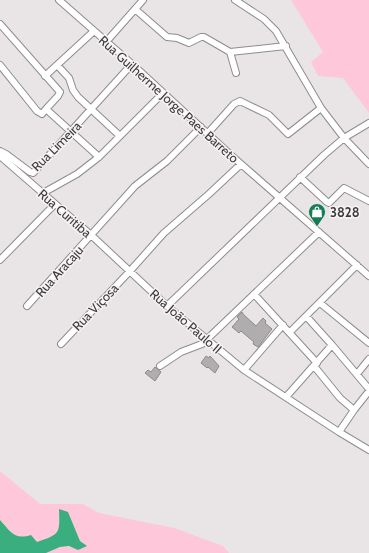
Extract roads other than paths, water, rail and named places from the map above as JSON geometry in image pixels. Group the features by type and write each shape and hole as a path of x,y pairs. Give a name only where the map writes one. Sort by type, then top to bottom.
{"street":[{"name":"Rua Guilherme Jorge Paes Barreto","path":"59,0 132,64 241,164 369,276"},
{"path":"106,42 143,0"},
{"path":"235,0 271,25 276,31 321,108 344,138 369,164"},
{"path":"135,9 167,37 177,38 189,43 204,37 230,52 286,46"},
{"path":"0,24 60,92 42,114 0,65"},
{"path":"45,76 94,32"},
{"path":"230,52 236,73"},
{"name":"Rua Limeira","path":"0,151 33,173 132,64"},
{"path":"57,65 69,78 75,93 91,110 120,136"},
{"path":"43,193 77,174 99,157 163,93"},
{"path":"208,133 234,104 240,101 269,115 288,134 321,108"},
{"path":"46,109 99,157"},
{"path":"167,306 300,177 344,138 369,123"},
{"name":"Rua Aracaju","path":"27,306 135,186 163,165 201,127"},
{"name":"Rua Curitiba","path":"0,156 130,271"},
{"name":"Rua Viçosa","path":"61,344 164,233 241,164"},
{"path":"300,177 327,202 330,203 344,188 369,201"},
{"path":"0,260 55,204"},
{"path":"160,366 180,352 202,344 319,232"},
{"path":"290,332 357,265"},
{"name":"Rua João Paulo II","path":"130,271 167,306 244,370 369,450"},
{"path":"254,294 290,332 340,398 354,410"},
{"path":"320,303 369,343"},
{"path":"306,316 369,390 339,432"},
{"path":"244,370 283,325"},
{"path":"286,397 316,365 332,345"},
{"path":"356,374 369,359"}],"place":[{"name":"3828","path":"317,227"}]}
